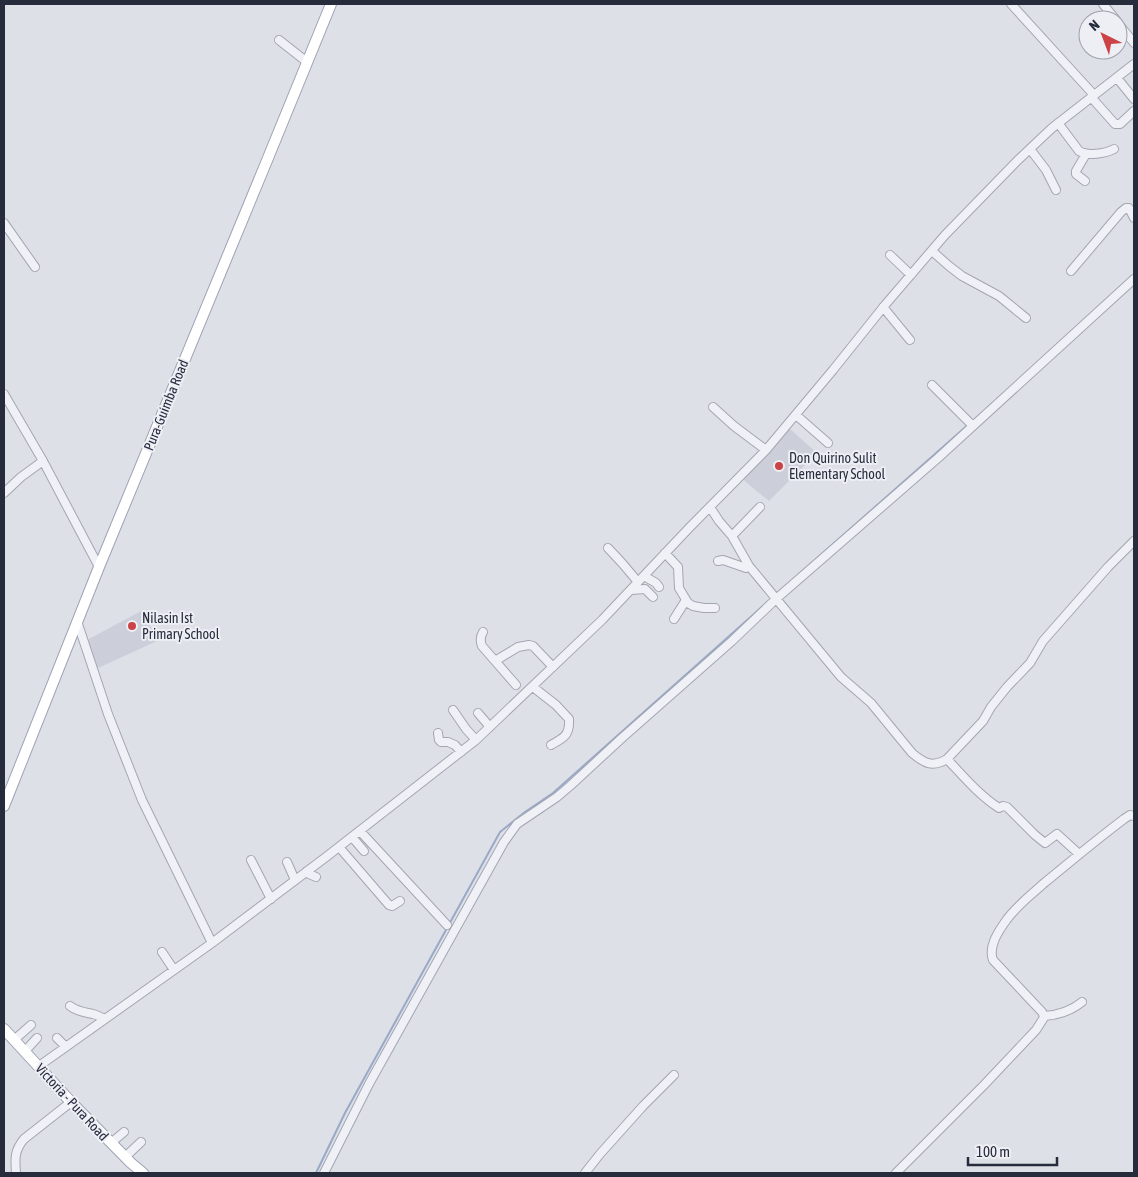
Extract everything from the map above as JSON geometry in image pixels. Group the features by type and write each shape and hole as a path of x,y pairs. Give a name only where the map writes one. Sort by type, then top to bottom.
{"main road":[{"name":"Pura-Guimba Road","path":"4,806 77,621 330,4"},
{"name":"Victoria - Pura Road","path":"4,1029 71,1102 143,1173"}],"street":[{"path":"1011,4 1093,96 1115,124 1120,124 1134,111"},
{"path":"279,40 307,62"},
{"path":"39,1066 271,899 476,740 602,620 766,450 944,235 1058,123 1134,64"},
{"path":"1117,78 1134,99"},
{"path":"1058,123 1079,151 1086,154 1107,153 1114,149"},
{"path":"1030,149 1046,170 1056,190"},
{"path":"1084,181 1076,174 1076,171 1086,154"},
{"path":"1071,271 1121,212 1129,208 1134,218"},
{"path":"4,223 35,267"},
{"path":"932,251 962,276 999,296 1026,318"},
{"path":"890,255 911,275"},
{"path":"324,1173 414,1001 513,828 570,786 637,724 732,641 776,599 973,426 1134,279"},
{"path":"883,307 910,340"},
{"path":"932,385 973,426"},
{"path":"4,394 43,461 99,567"},
{"path":"713,407 734,426 766,450"},
{"path":"796,415 828,443"},
{"path":"4,493 21,477 43,461"},
{"path":"710,507 732,536 749,566 842,677 871,703 912,752 927,763 936,764 947,759 983,721 991,707 1007,687 1030,663 1043,640 1108,567 1134,541"},
{"path":"732,536 760,507"},
{"path":"608,548 641,579 656,584 659,587"},
{"path":"666,553 678,568 679,588 686,600 693,606 715,608"},
{"path":"718,561 723,560 746,568 749,566"},
{"path":"630,590 645,589 653,597"},
{"path":"674,619 686,600"},
{"path":"77,621 108,714 142,800 212,943"},
{"path":"483,632 480,636 482,646 516,685"},
{"path":"495,661 518,647 529,644 553,667"},
{"path":"533,686 556,705 569,719 568,733 551,745"},
{"path":"454,710 466,729 476,740"},
{"path":"478,713 490,727"},
{"path":"438,733 441,742 455,745 461,752"},
{"path":"947,759 991,802 999,808 1007,807 1045,843 1057,834 1079,854"},
{"path":"1044,1016 993,960 991,949 1005,921 1022,903 1079,854 1124,819 1134,816"},
{"path":"360,831 447,925"},
{"path":"352,837 364,851"},
{"path":"339,847 389,905 392,906 400,901"},
{"path":"251,860 271,899"},
{"path":"287,862 295,880"},
{"path":"307,872 316,877"},
{"path":"162,952 174,970"},
{"path":"1044,1016 1070,1010 1082,1002"},
{"path":"70,1006 75,1010 95,1014 105,1019"},
{"path":"896,1173 1036,1030 1044,1016"},
{"path":"14,1040 32,1025"},
{"path":"25,1051 37,1038"},
{"path":"57,1038 66,1047"},
{"path":"585,1173 642,1106 674,1075"},
{"path":"16,1173 16,1154 24,1139 71,1102"},
{"path":"111,1143 124,1132"},
{"path":"125,1157 141,1142"}],"shaded area":[{"name":"Don Quirino Sulit Elementary School","path":"789,428 817,453 769,501 741,478"},
{"name":"Nilasin Ist Primary School","path":"143,610 157,641 96,669 85,641"}],"waterway":[{"path":"973,421 1038,362"},
{"path":"798,575 969,424"},
{"path":"316,1173 345,1113 500,832 553,793 772,598"}],"place":[{"name":"Don Quirino Sulit Elementary School","path":"779,466"},
{"name":"Nilasin Ist Primary School","path":"132,626"}]}
